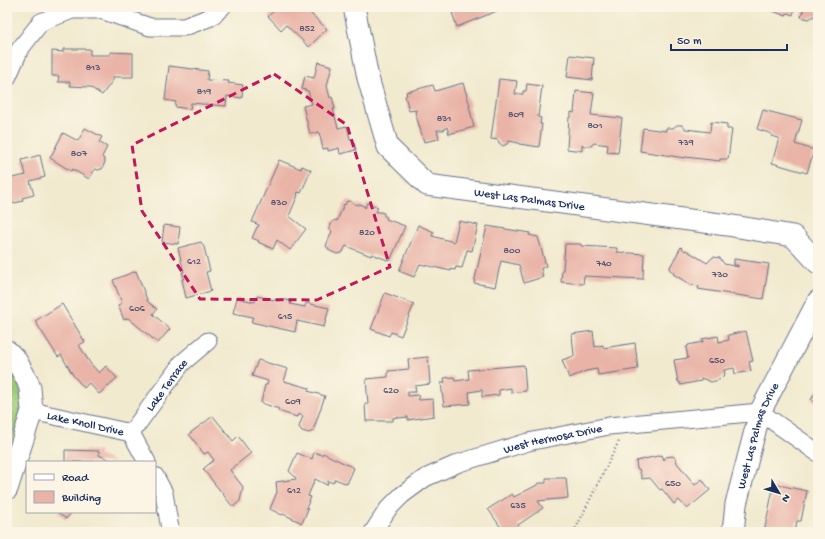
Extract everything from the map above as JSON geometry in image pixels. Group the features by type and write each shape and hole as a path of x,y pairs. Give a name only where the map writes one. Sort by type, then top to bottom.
{"street":[{"path":"7,78 20,49 41,22 72,10 102,10 150,27 184,27 211,17 222,7"},
{"name":"West Las Palmas Drive","path":"355,7 368,78 388,147 427,186 727,225 793,236 818,262"},
{"name":"West Las Palmas Drive","path":"733,532 736,504 760,412 818,301"},
{"name":"Lake Terrace","path":"131,433 182,363 208,341"},
{"path":"7,351 16,360 27,380 30,388 32,410 7,489"},
{"name":"Lake Knoll Drive","path":"32,410 131,433 146,461"},
{"path":"760,412 818,453"},
{"name":"West Hermosa Drive","path":"373,532 388,509 402,495 425,478 445,468 528,442 609,426 760,412"},
{"path":"156,478 164,493 170,529"}],"path":[{"path":"574,532 628,425"}],"highlighted area":[{"path":"274,74 347,125 390,267 317,300 200,299 142,211 132,145"}],"green space":[{"path":"7,367 15,377 20,387 22,398 19,422 7,456"}],"building":[{"path":"270,7 307,7 311,10 309,12 327,29 309,47 286,25 281,30 268,16 274,11"},
{"path":"450,7 496,7 497,11 457,27"},
{"path":"795,7 793,15 787,13 786,16 765,8"},
{"path":"801,7 818,7 818,17 814,16 809,19 801,17 804,8"},
{"path":"63,49 90,49 90,55 110,55 110,52 133,53 133,77 113,77 113,80 102,95 90,87 70,86 70,82 58,82 59,76 52,76 52,51 63,52"},
{"path":"570,55 594,58 592,80 567,77"},
{"path":"318,62 332,66 327,86 330,98 332,97 335,109 333,109 338,128 347,126 350,139 353,139 356,150 340,154 339,148 328,151 328,148 323,149 319,132 310,134 303,106 312,104 308,91 302,89 305,76 314,78"},
{"path":"169,66 208,71 207,80 229,81 228,83 243,85 242,98 227,96 226,106 191,103 190,109 175,107 176,102 165,100"},
{"path":"499,79 517,81 515,94 523,94 523,91 526,91 527,84 542,86 538,117 541,118 540,124 542,124 539,147 509,141 503,146 498,140 491,139"},
{"path":"463,83 470,106 474,127 449,134 447,127 444,130 437,130 439,139 424,142 415,112 416,110 409,111 405,96 407,95 406,92 433,85 435,91"},
{"path":"576,91 594,93 591,115 622,118 618,153 607,152 608,145 594,143 591,146 584,146 582,144 582,151 567,149 569,117 571,117 571,112 574,113"},
{"path":"763,110 802,120 795,144 814,150 807,173 772,163 779,138 757,129"},
{"path":"711,122 727,124 727,129 732,129 728,159 720,159 720,161 685,158 640,151 643,128 666,131 666,128 673,128 677,125 682,125 685,129 710,132"},
{"path":"85,128 102,137 99,142 107,147 102,157 105,162 102,169 95,169 89,179 72,169 71,171 50,158 63,133 78,141"},
{"path":"40,155 45,177 30,181 34,195 22,198 23,201 7,205 7,179 26,175 22,160"},
{"path":"279,160 301,169 302,166 311,170 301,193 298,192 289,216 306,229 290,250 277,240 273,249 252,238 259,225 252,222"},
{"path":"347,201 357,205 359,204 365,208 367,203 378,207 376,212 384,213 384,216 387,217 386,219 405,226 390,261 372,254 371,256 346,246 342,253 337,254 330,251 326,246 332,231 330,230 330,227 332,222 335,220 337,221 344,204 345,205"},
{"path":"459,221 478,225 472,251 467,250 462,268 456,267 455,270 451,269 451,271 420,264 414,277 399,271 418,225 434,232 432,236 454,242"},
{"path":"164,225 180,227 178,244 162,242"},
{"path":"487,226 530,233 529,235 538,237 546,266 541,268 543,277 524,283 519,265 501,261 495,287 474,283"},
{"path":"201,242 204,247 210,271 206,272 211,291 186,298 182,279 184,279 182,272 184,272 178,248"},
{"path":"565,244 581,244 581,246 617,248 617,252 644,254 643,279 584,276 583,284 561,282"},
{"path":"681,247 685,251 686,250 707,263 713,257 720,258 724,264 738,267 738,265 734,265 734,259 769,264 763,299 698,289 699,286 691,285 673,274 674,273 669,269"},
{"path":"136,271 148,302 157,309 153,314 170,329 158,343 128,318 124,320 118,305 122,303 113,280"},
{"path":"385,293 414,304 401,336 391,332 389,336 371,329"},
{"path":"257,296 279,301 280,299 291,301 290,304 305,307 306,303 329,308 324,327 297,321 295,332 251,322 253,317 233,313 237,298 255,302"},
{"path":"62,304 85,342 79,345 90,363 99,373 106,366 117,378 99,394 89,383 84,388 73,375 61,355 58,357 35,321"},
{"path":"593,331 595,347 603,345 603,348 635,343 638,369 598,375 597,369 586,371 569,378 562,360 574,356 572,334"},
{"path":"746,331 753,361 749,362 751,371 735,374 734,368 724,370 725,374 719,380 711,382 701,379 701,381 680,385 680,382 678,382 674,360 688,358 686,347 688,347 688,345 703,342 702,339 718,336 719,342 729,340 728,335"},
{"path":"428,357 430,384 415,386 416,392 408,392 408,396 418,395 419,400 433,399 434,416 408,420 408,417 398,417 393,418 393,421 366,421 365,404 368,404 366,379 388,377 388,371 409,369 408,359"},
{"path":"258,360 288,369 284,381 309,388 308,391 325,396 313,431 309,433 302,431 299,427 303,416 298,414 297,417 278,411 279,409 261,403 265,385 267,385 268,381 252,376"},
{"path":"524,365 526,391 511,393 511,388 499,390 499,395 482,397 482,390 469,392 470,404 444,406 441,383 445,382 444,378 454,377 455,381 469,379 468,370"},
{"path":"818,388 818,404 811,400"},
{"path":"213,416 233,441 238,436 251,453 230,470 243,487 240,501 233,507 203,469 214,460 208,452 204,454 189,434"},
{"path":"65,450 99,451 99,455 112,461 65,461"},
{"path":"314,452 322,455 323,453 354,468 347,484 335,479 333,483 328,481 327,485 315,479 308,496 311,497 302,523 270,509 277,492 276,482 296,479 289,471 297,453 312,459"},
{"path":"662,455 664,460 666,457 673,456 695,485 702,479 710,490 687,509 679,500 674,504 662,489 660,490 650,478 642,479 639,469 637,469 636,461"},
{"path":"546,478 566,478 568,498 538,501 543,508 518,525 523,531 504,532 488,509 512,494 514,497 537,485 538,483 546,483"},
{"path":"774,484 807,491 801,521 797,521 795,532 764,532"},
{"path":"58,513 71,513 66,519"}]}
